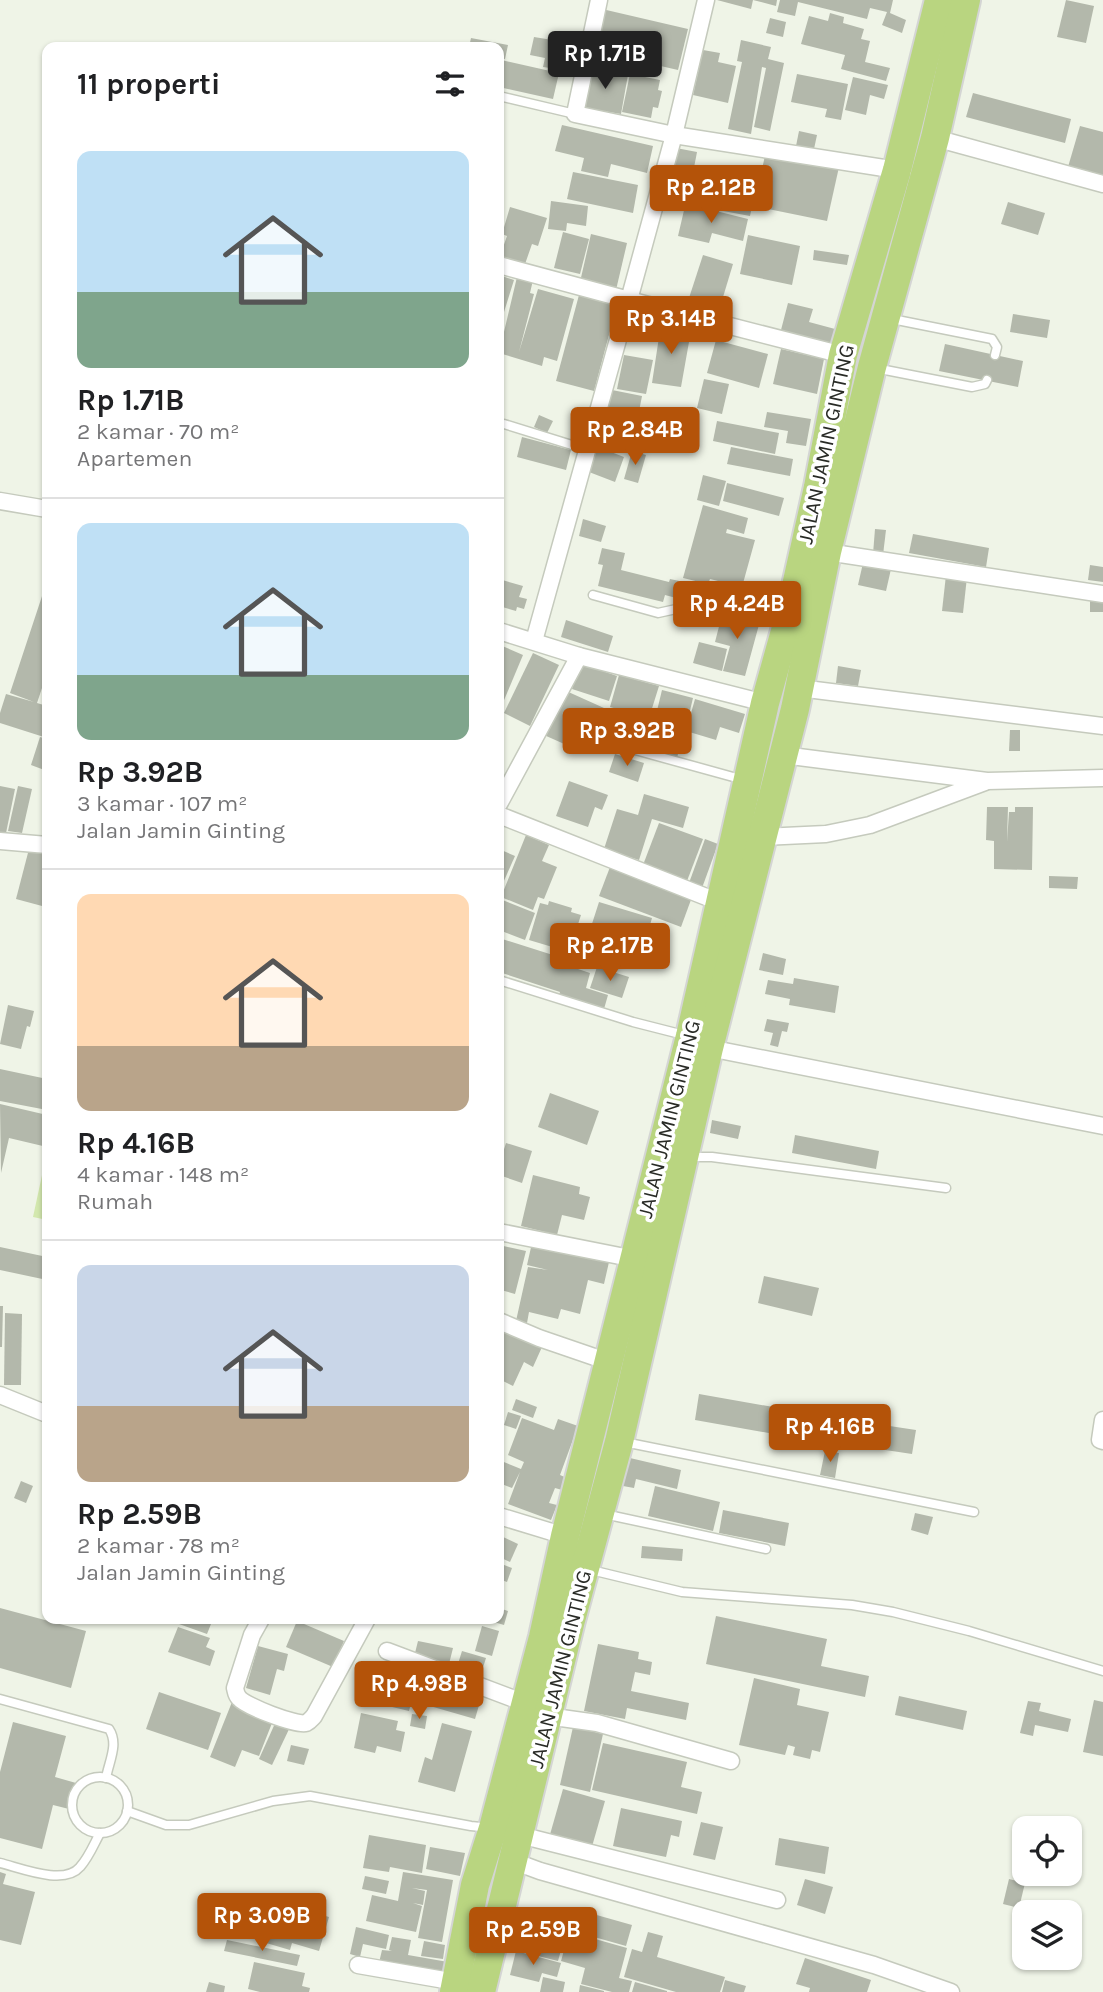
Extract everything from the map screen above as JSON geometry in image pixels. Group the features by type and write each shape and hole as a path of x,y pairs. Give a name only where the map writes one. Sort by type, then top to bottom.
{"highway":[{"name":"JALAN JAMIN GINTING","path":"464,1989 516,1848 536,1709 543,1637 565,1536 635,1259 763,837 799,688 827,552 885,317 906,248 910,173 939,0"},
{"name":"JALAN JAMIN GINTING","path":"464,1989 475,1885 584,1568 619,1442 685,1156 719,902 765,703 790,613 843,355 910,173 935,138 966,0"}],"street":[{"path":"599,0 575,114 674,135 910,173"},
{"path":"534,641 674,135 706,0"},
{"path":"935,138 1103,184"},
{"path":"504,266 843,355"},
{"path":"0,501 42,508"},
{"path":"827,552 1103,594"},
{"path":"504,632 579,656 765,703"},
{"path":"504,795 579,656"},
{"path":"799,688 1103,726"},
{"path":"783,755 987,781 1103,778"},
{"path":"763,837 826,834 870,825 987,781"},
{"path":"504,817 719,902"},
{"path":"0,841 42,845"},
{"path":"699,1042 1103,1126"},
{"path":"504,1233 635,1259"},
{"path":"504,1323 609,1362"},
{"path":"0,1395 42,1412"},
{"path":"1103,1420 1100,1440 1103,1441"},
{"path":"504,1518 565,1536"},
{"path":"258,1624 251,1635 234,1688 236,1695 240,1700 299,1723 308,1722 314,1716 364,1624"},
{"path":"387,1651 536,1709 597,1723 731,1761"},
{"path":"493,1828 516,1848 951,1992"},
{"path":"516,1848 777,1900"},
{"path":"358,1965 464,1989"}],"lane":[{"path":"504,97 575,114"},
{"path":"885,317 992,339 997,347 995,355"},
{"path":"872,368 972,387 985,383 986,380"},
{"path":"504,424 589,450"},
{"path":"593,595 658,613 708,602 732,603 790,613"},
{"path":"599,740 747,781"},
{"path":"504,982 699,1042"},
{"path":"685,1156 712,1157 946,1188"},
{"path":"619,1442 974,1512"},
{"path":"598,1512 766,1549"},
{"path":"584,1568 682,1592 839,1604 893,1612 969,1631 1103,1671"},
{"path":"0,1699 109,1729 115,1744 106,1778"},
{"path":"106,1778 116,1782 124,1790 127,1811 115,1829 100,1833 83,1827 76,1820 72,1802 80,1786 88,1780 106,1778"},
{"path":"127,1811 166,1825 189,1825 273,1801 310,1796 493,1828"},
{"path":"0,1863 57,1877 72,1874 80,1867 100,1833"}],"green space":[{"path":"42,1175 42,1219 33,1217"}],"building":[{"path":"717,0 753,0 751,9"},
{"path":"753,0 777,0 776,6"},
{"path":"780,0 893,0 890,13 906,20 902,33 882,25 887,12 870,8 867,19 798,2 795,16 777,12"},
{"path":"1066,0 1094,6 1086,43 1057,37"},
{"path":"602,9 688,29 678,70 591,50"},
{"path":"830,13 844,17 843,23 864,29 861,39 870,41 865,62 890,68 886,81 841,69 845,55 801,44 809,16 828,21"},
{"path":"770,18 786,22 783,37 766,33"},
{"path":"534,37 577,44 574,63 565,61 564,70 543,67 545,58 530,55"},
{"path":"471,38 492,42 470,42"},
{"path":"741,40 771,47 768,59 784,63 770,131 754,127 766,68 762,67 751,134 728,129 742,62 737,61"},
{"path":"504,44 508,45 504,59"},
{"path":"703,50 720,53 718,62 736,66 728,103 693,95"},
{"path":"504,61 559,73 553,99 504,88"},
{"path":"613,66 629,69 621,114 579,107 585,71 611,76"},
{"path":"630,74 660,80 658,90 662,91 658,108 653,107 651,118 622,112"},
{"path":"797,74 848,84 841,120 825,117 827,109 791,102"},
{"path":"853,77 888,85 884,99 870,95 866,115 845,110"},
{"path":"973,93 1071,119 1065,143 966,117"},
{"path":"562,125 653,146 647,173 611,164 608,177 581,171 584,158 555,151"},
{"path":"1080,126 1103,132 1103,177 1068,167"},
{"path":"799,131 817,135 814,149 796,146"},
{"path":"676,148 697,152 688,199 666,194"},
{"path":"766,151 839,167 827,221 754,206"},
{"path":"573,172 638,185 633,213 567,199"},
{"path":"695,181 755,192 750,216 691,205"},
{"path":"551,201 588,206 586,226 567,223 566,231 548,229"},
{"path":"1008,202 1045,213 1038,235 1001,224"},
{"path":"692,205 748,219 743,241 712,233 709,243 678,236 685,206"},
{"path":"510,207 547,218 538,246 532,244 524,267 504,261 507,236 504,235"},
{"path":"563,232 589,239 580,274 554,268"},
{"path":"591,234 627,243 616,290 580,282"},
{"path":"748,235 800,246 792,285 740,274"},
{"path":"814,250 849,255 847,265 813,260"},
{"path":"703,255 733,264 720,307 689,298"},
{"path":"504,277 514,280 504,312"},
{"path":"517,277 533,280 530,293 534,294 519,352 538,289 574,299 557,361 544,357 542,366 504,355 504,332"},
{"path":"579,295 617,305 594,391 556,381"},
{"path":"788,303 813,309 809,322 835,329 831,343 781,330"},
{"path":"1013,314 1050,320 1047,338 1010,332"},
{"path":"661,324 686,328 683,341 689,342 681,387 652,383"},
{"path":"716,340 768,354 759,388 707,373"},
{"path":"945,344 1023,361 1018,387 939,371"},
{"path":"781,349 824,359 817,394 773,384"},
{"path":"624,355 653,360 646,394 617,389"},
{"path":"704,379 729,384 722,414 697,408"},
{"path":"612,390 642,396 635,432 605,426"},
{"path":"767,412 811,419 806,446 786,443 788,431 764,427"},
{"path":"539,415 553,421 547,433 534,427"},
{"path":"717,421 779,433 775,454 713,441"},
{"path":"522,437 571,450 566,470 517,457"},
{"path":"598,447 624,457 615,482 589,472"},
{"path":"731,447 793,459 790,476 727,464"},
{"path":"632,451 646,455 638,483 624,479"},
{"path":"703,475 726,481 719,506 697,500"},
{"path":"727,483 784,498 779,516 723,501"},
{"path":"703,505 748,518 744,534 727,529 726,533 755,540 742,587 710,579 708,584 683,578"},
{"path":"583,519 606,526 601,542 579,536"},
{"path":"875,529 886,530 883,555 873,554"},
{"path":"913,534 989,548 986,567 909,553"},
{"path":"602,548 625,553 621,570 669,582 670,579 684,582 680,599 665,595 663,602 598,586 603,565 598,564"},
{"path":"863,563 891,569 886,591 858,585"},
{"path":"1090,565 1103,567 1103,582 1088,580"},
{"path":"946,575 967,577 963,613 942,611"},
{"path":"504,580 523,586 519,597 527,599 524,609 517,607 516,611 504,607"},
{"path":"42,596 42,688 37,703 42,704 42,736 0,723 6,694 34,702 10,693"},
{"path":"1090,598 1103,598 1103,612 1090,612"},
{"path":"723,611 760,621 745,676 723,671 730,646 715,642"},
{"path":"566,620 613,636 608,652 561,637"},
{"path":"699,642 727,649 722,671 693,663"},
{"path":"504,647 523,655 504,700"},
{"path":"533,653 559,665 530,726 504,713"},
{"path":"580,663 617,676 609,701 572,689"},
{"path":"838,666 861,670 858,686 836,683"},
{"path":"619,675 659,686 649,718 610,707"},
{"path":"564,690 604,708 594,730 589,728 580,751 544,735"},
{"path":"662,690 693,698 686,727 655,719"},
{"path":"695,699 745,714 739,733 720,727 716,740 686,731"},
{"path":"633,715 684,729 677,758 625,744"},
{"path":"1010,730 1020,730 1020,751 1009,751"},
{"path":"40,737 42,738 42,769 31,765"},
{"path":"615,754 644,763 638,782 609,772"},
{"path":"569,781 608,795 602,810 595,807 588,827 556,816"},
{"path":"0,786 15,789 6,833 0,832"},
{"path":"18,786 32,789 22,833 8,831"},
{"path":"644,794 689,807 683,828 652,819 639,860 604,849 617,809 638,815"},
{"path":"987,807 1008,807 1007,842 1009,812 1015,812 1015,807 1033,807 1032,870 994,869 994,841 986,840"},
{"path":"659,823 703,839 687,881 643,865"},
{"path":"526,835 549,845 542,861 557,867 544,899 538,897 533,910 504,898 504,890"},
{"path":"705,839 718,844 702,888 689,883"},
{"path":"29,849 42,852 42,906 16,899"},
{"path":"504,851 515,856 504,881"},
{"path":"610,867 692,897 681,927 599,896"},
{"path":"1049,876 1078,877 1077,889 1049,888"},
{"path":"504,901 535,913 525,940 504,932"},
{"path":"549,901 572,908 571,912 581,915 569,952 529,940 540,903 548,905"},
{"path":"599,902 652,918 650,925 658,927 651,948 590,930"},
{"path":"504,940 556,956 554,961 590,973 586,988 608,995 604,1009 558,998 560,992 504,974"},
{"path":"763,953 786,959 783,975 759,970"},
{"path":"597,967 629,977 622,998 590,988"},
{"path":"794,978 839,986 835,1013 789,1005 790,999 765,994 768,980 793,984"},
{"path":"8,1005 34,1011 21,1049 0,1044"},
{"path":"767,1019 789,1023 787,1032 782,1031 778,1047 770,1045 773,1033 764,1031"},
{"path":"0,1069 42,1078 42,1109 0,1101"},
{"path":"550,1093 599,1111 587,1145 538,1127"},
{"path":"0,1104 42,1114 42,1146 9,1138 1,1173"},
{"path":"712,1120 741,1126 738,1139 710,1133"},
{"path":"795,1135 879,1151 876,1169 792,1153"},
{"path":"506,1143 532,1151 522,1183 504,1177"},
{"path":"533,1175 580,1187 579,1194 590,1197 584,1220 562,1215 557,1235 521,1226"},
{"path":"532,1243 609,1262 604,1284 588,1280 580,1314 561,1309 558,1319 529,1312 527,1323 516,1321 528,1267 548,1270 527,1265"},
{"path":"504,1246 526,1251 515,1294 504,1291"},
{"path":"0,1247 42,1256 42,1279 0,1270"},
{"path":"764,1276 819,1288 812,1316 758,1303"},
{"path":"0,1306 3,1306 2,1347 0,1347"},
{"path":"5,1313 22,1314 21,1385 4,1385"},
{"path":"504,1330 542,1347 533,1367 524,1362 513,1386 504,1382"},
{"path":"699,1394 779,1408 774,1434 695,1420"},
{"path":"516,1399 537,1407 533,1418 512,1410"},
{"path":"508,1412 521,1416 516,1429 504,1425"},
{"path":"817,1415 916,1430 912,1454 839,1443 838,1450 812,1446"},
{"path":"522,1418 554,1430 558,1419 578,1426 560,1475 567,1478 562,1490 555,1488 549,1503 557,1505 551,1520 508,1504 520,1472 512,1488 504,1485 504,1462 521,1469 524,1462 508,1455"},
{"path":"825,1451 839,1453 835,1478 820,1475"},
{"path":"630,1458 681,1470 677,1489 636,1479 634,1488 623,1486"},
{"path":"21,1481 33,1486 26,1503 14,1498"},
{"path":"655,1486 720,1502 713,1531 648,1516"},
{"path":"723,1510 789,1523 785,1546 719,1533"},
{"path":"915,1513 933,1517 928,1535 911,1530"},
{"path":"504,1537 518,1544 510,1562 504,1559"},
{"path":"642,1546 683,1549 682,1561 641,1558"},
{"path":"504,1565 512,1568 507,1582 504,1581"},
{"path":"0,1608 42,1619 42,1624 60,1624 86,1631 71,1688 0,1668"},
{"path":"504,1610 508,1611 504,1625 501,1624 504,1624"},
{"path":"716,1616 827,1639 821,1666 869,1676 865,1697 706,1664"},
{"path":"179,1624 211,1624 207,1634"},
{"path":"296,1624 304,1624 344,1641 333,1667 286,1647"},
{"path":"482,1626 499,1631 492,1656 475,1651"},
{"path":"178,1627 210,1638 206,1647 215,1651 210,1666 168,1652"},
{"path":"418,1641 453,1648 449,1664 414,1657"},
{"path":"598,1644 639,1652 638,1659 652,1662 650,1675 635,1672 631,1691 689,1703 686,1720 627,1708 625,1719 584,1711"},
{"path":"258,1646 288,1654 284,1671 277,1669 270,1695 246,1688"},
{"path":"462,1651 486,1658 481,1674 457,1667"},
{"path":"370,1668 424,1682 420,1697 413,1695 409,1711 367,1701 372,1685 366,1683"},
{"path":"754,1678 800,1689 797,1705 829,1712 820,1752 812,1750 810,1759 793,1755 795,1747 788,1745 785,1755 739,1745"},
{"path":"430,1680 482,1695 475,1719 423,1704"},
{"path":"159,1692 221,1713 208,1750 146,1729"},
{"path":"899,1696 967,1711 963,1730 895,1715"},
{"path":"1094,1700 1103,1702 1103,1756 1083,1752"},
{"path":"1028,1701 1041,1703 1039,1711 1071,1719 1068,1732 1035,1725 1033,1736 1020,1733"},
{"path":"232,1702 274,1718 259,1756 242,1750 235,1767 210,1757"},
{"path":"361,1713 398,1721 396,1730 405,1732 401,1752 377,1746 375,1753 354,1748"},
{"path":"412,1714 427,1716 425,1729 410,1726"},
{"path":"277,1719 291,1725 272,1765 259,1759"},
{"path":"13,1722 66,1736 55,1777 76,1783 69,1809 53,1805 42,1849 0,1838 0,1772"},
{"path":"442,1723 472,1731 455,1792 418,1782 425,1757 432,1760"},
{"path":"573,1727 603,1734 590,1792 560,1785"},
{"path":"603,1743 687,1762 681,1787 702,1792 697,1814 592,1790"},
{"path":"291,1745 309,1749 304,1765 287,1761"},
{"path":"563,1789 605,1801 591,1850 549,1838"},
{"path":"621,1808 682,1821 679,1837 671,1835 666,1857 613,1846"},
{"path":"701,1822 723,1827 715,1860 693,1855"},
{"path":"369,1835 426,1845 422,1873 390,1867 389,1872 363,1868"},
{"path":"779,1838 829,1847 825,1874 775,1865"},
{"path":"430,1847 465,1853 460,1876 426,1869"},
{"path":"0,1872 6,1874 3,1884 35,1892 21,1945 0,1940"},
{"path":"403,1872 453,1880 442,1942 418,1938 427,1890 412,1888 425,1891 423,1905 413,1903 422,1906 416,1932 366,1921 372,1895 398,1901"},
{"path":"365,1876 389,1881 386,1894 362,1889"},
{"path":"805,1879 833,1887 825,1914 797,1905"},
{"path":"1009,1879 1012,1880 1012,1886 1024,1886 1021,1900 1012,1900 1012,1906 1003,1904"},
{"path":"267,1899 329,1917 319,1951 292,1943 290,1950 256,1940"},
{"path":"586,1912 632,1925 626,1946 580,1933"},
{"path":"527,1918 567,1928 558,1961 518,1951"},
{"path":"356,1927 389,1935 386,1949 363,1944 360,1957 350,1954"},
{"path":"648,1932 663,1936 657,1957 725,1977 720,1992 676,1992 624,1977 632,1949 642,1952"},
{"path":"581,1935 627,1948 619,1978 632,1981 629,1992 612,1992 581,1984 585,1968 561,1961 568,1936 580,1939"},
{"path":"392,1937 411,1940 408,1955 448,1962 445,1974 378,1967 382,1950 392,1951 389,1950"},
{"path":"227,1940 300,1955 297,1966 224,1951"},
{"path":"424,1941 445,1945 443,1959 421,1956"},
{"path":"516,1951 561,1963 557,1977 542,1973 539,1982 510,1975"},
{"path":"805,1958 871,1980 867,1992 809,1992 810,1988 796,1984"},
{"path":"254,1962 305,1973 302,1986 310,1988 309,1992 260,1992 248,1989"},
{"path":"543,1977 565,1982 563,1992 540,1992"},
{"path":"725,1980 746,1986 744,1992 722,1992"},
{"path":"209,1982 225,1986 224,1992 206,1992"},
{"path":"635,1982 667,1991 667,1992 632,1992"},
{"path":"580,1985 604,1991 604,1992 579,1992"}]}
